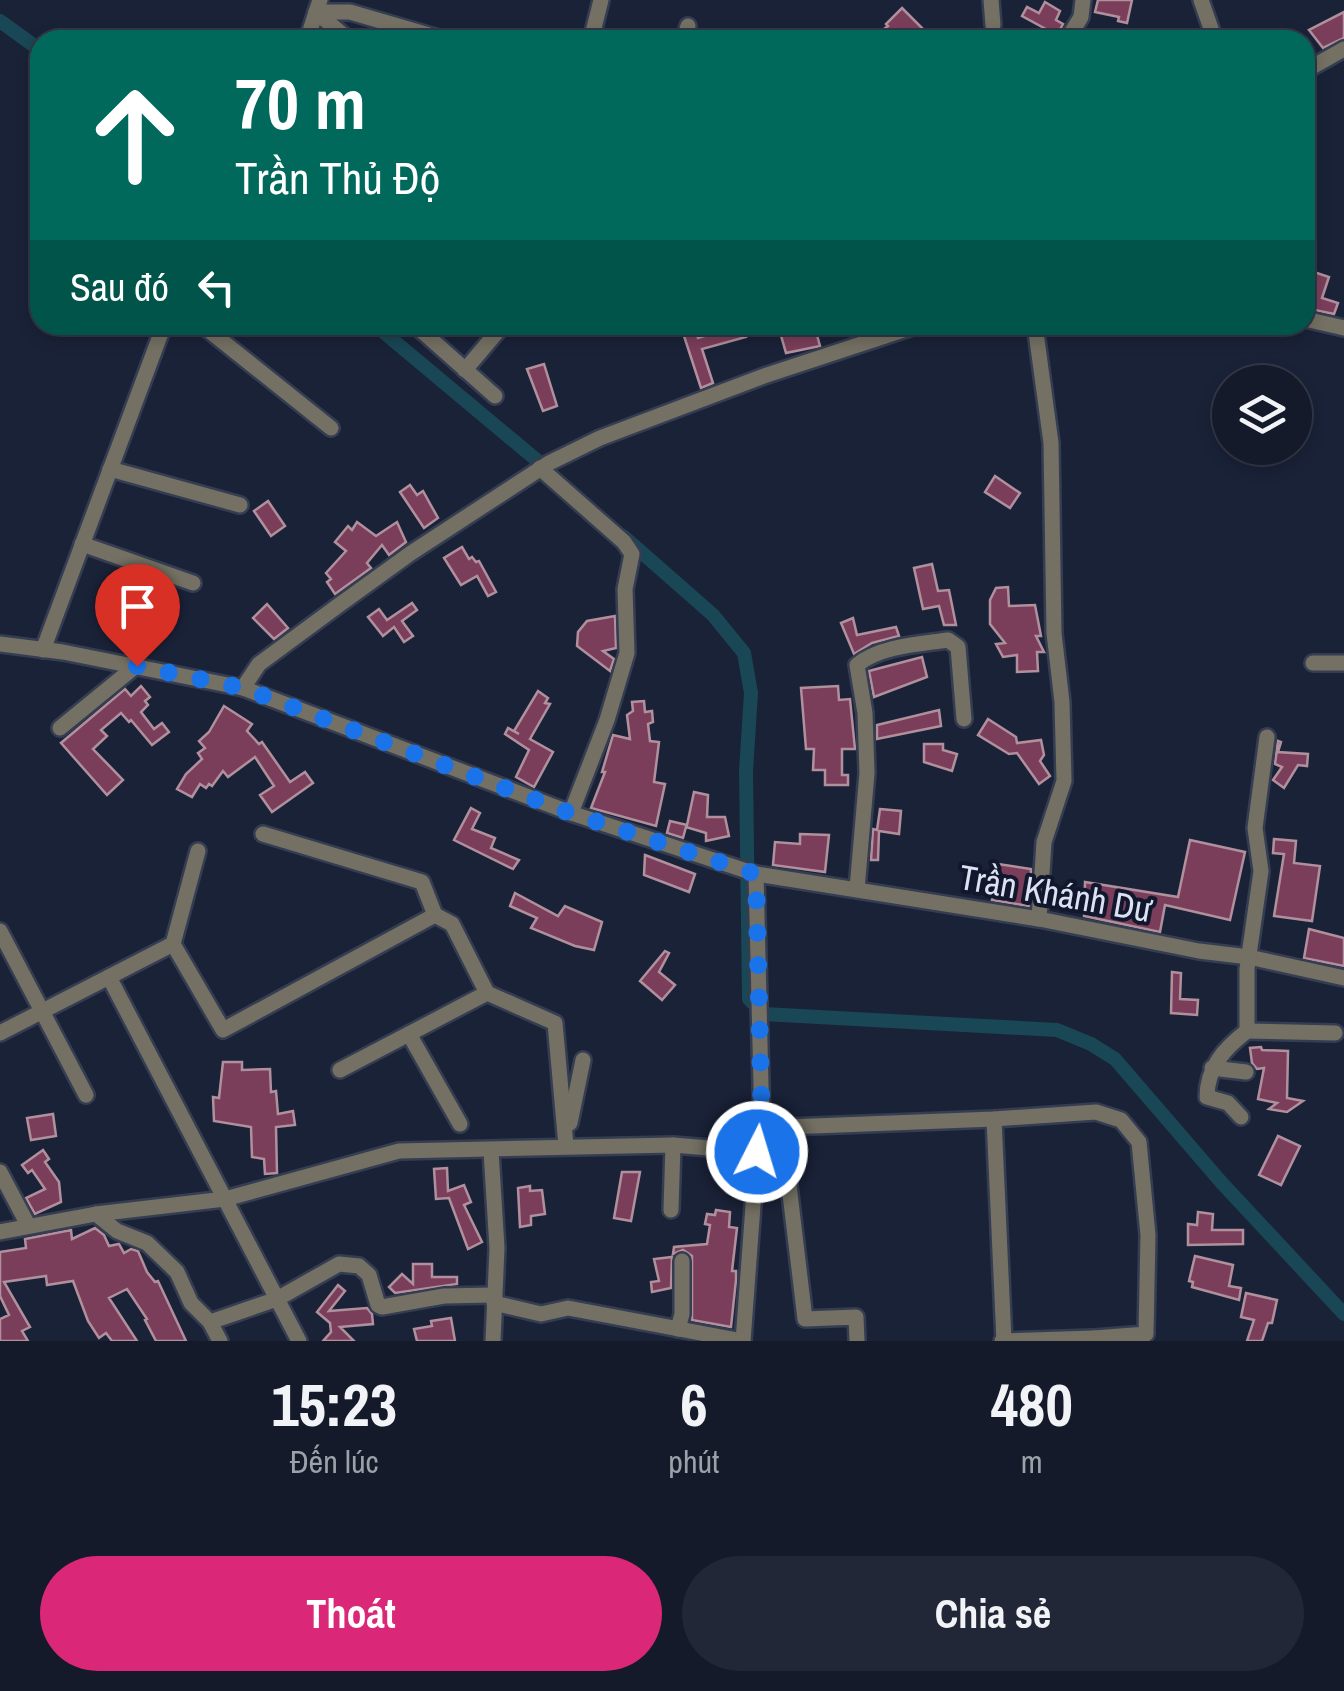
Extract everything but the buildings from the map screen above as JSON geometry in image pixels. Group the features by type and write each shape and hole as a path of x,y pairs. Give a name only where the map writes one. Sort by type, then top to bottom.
{"street":[{"path":"594,30 601,0"},
{"path":"992,0 993,25"},
{"path":"1073,30 1081,17 1083,0"},
{"path":"1201,0 1212,30"},
{"path":"311,30 318,6"},
{"path":"318,6 340,30"},
{"path":"318,6 412,30"},
{"path":"1315,65 1344,49"},
{"path":"1315,321 1344,328"},
{"path":"43,650 160,335"},
{"path":"215,335 331,428"},
{"path":"426,335 495,396"},
{"path":"465,370 495,335"},
{"path":"243,688 260,664 338,605 544,466 600,438 764,376 889,335"},
{"path":"1036,335 1051,443 1054,633 1062,702 1064,781 1044,842 1039,919"},
{"path":"544,466 632,554 625,589 627,654 607,720 570,813"},
{"path":"110,469 240,505"},
{"path":"82,544 193,583"},
{"path":"857,889 868,773 865,713 857,665 906,646 954,642 958,647 964,719"},
{"name":"Trần Khánh Dư","path":"0,644 243,688 570,813 749,872 1039,919 1344,978"},
{"path":"1314,663 1344,664"},
{"path":"60,728 137,666"},
{"path":"1247,1031 1249,957 1262,871 1254,828 1267,737"},
{"path":"262,834 422,882 435,915 452,924 487,993 555,1023 566,1146"},
{"path":"198,852 173,944 222,1030 435,915"},
{"path":"210,1322 277,1299 339,1264 347,1264 359,1266 368,1275 382,1307 444,1296 494,1299 541,1314 568,1308 743,1341 762,1128 749,872"},
{"path":"0,931 86,1095"},
{"path":"0,1033 173,944"},
{"path":"109,977 299,1341"},
{"path":"340,1070 487,993"},
{"path":"1241,1117 1228,1103 1207,1096 1212,1068 1226,1047 1247,1031 1335,1033"},
{"path":"409,1034 460,1124"},
{"path":"566,1146 583,1060"},
{"path":"1212,1068 1246,1072"},
{"path":"762,1128 1096,1112 1121,1120 1139,1142 1148,1235 1146,1334 1003,1341 994,1119"},
{"path":"782,1127 805,1320 856,1317 857,1341"},
{"path":"671,1210 673,1145"},
{"path":"0,1232 96,1214 225,1199 399,1151 673,1145 757,1152"},
{"path":"490,1150 497,1248 493,1341"},
{"path":"0,1172 28,1225"},
{"path":"96,1214 117,1230 147,1243 177,1272 191,1303 210,1322 220,1341"},
{"path":"678,1329 682,1314 682,1261"}],"waterway":[{"path":"0,21 30,43"},
{"path":"387,335 551,472"},
{"path":"623,536 713,615 744,653 751,693 746,771 749,999 764,1014 1057,1030 1091,1044 1115,1059 1221,1182 1344,1314"}],"route":[{"path":"137,666 243,688 570,813 756,874 762,1128 757,1152"}]}
